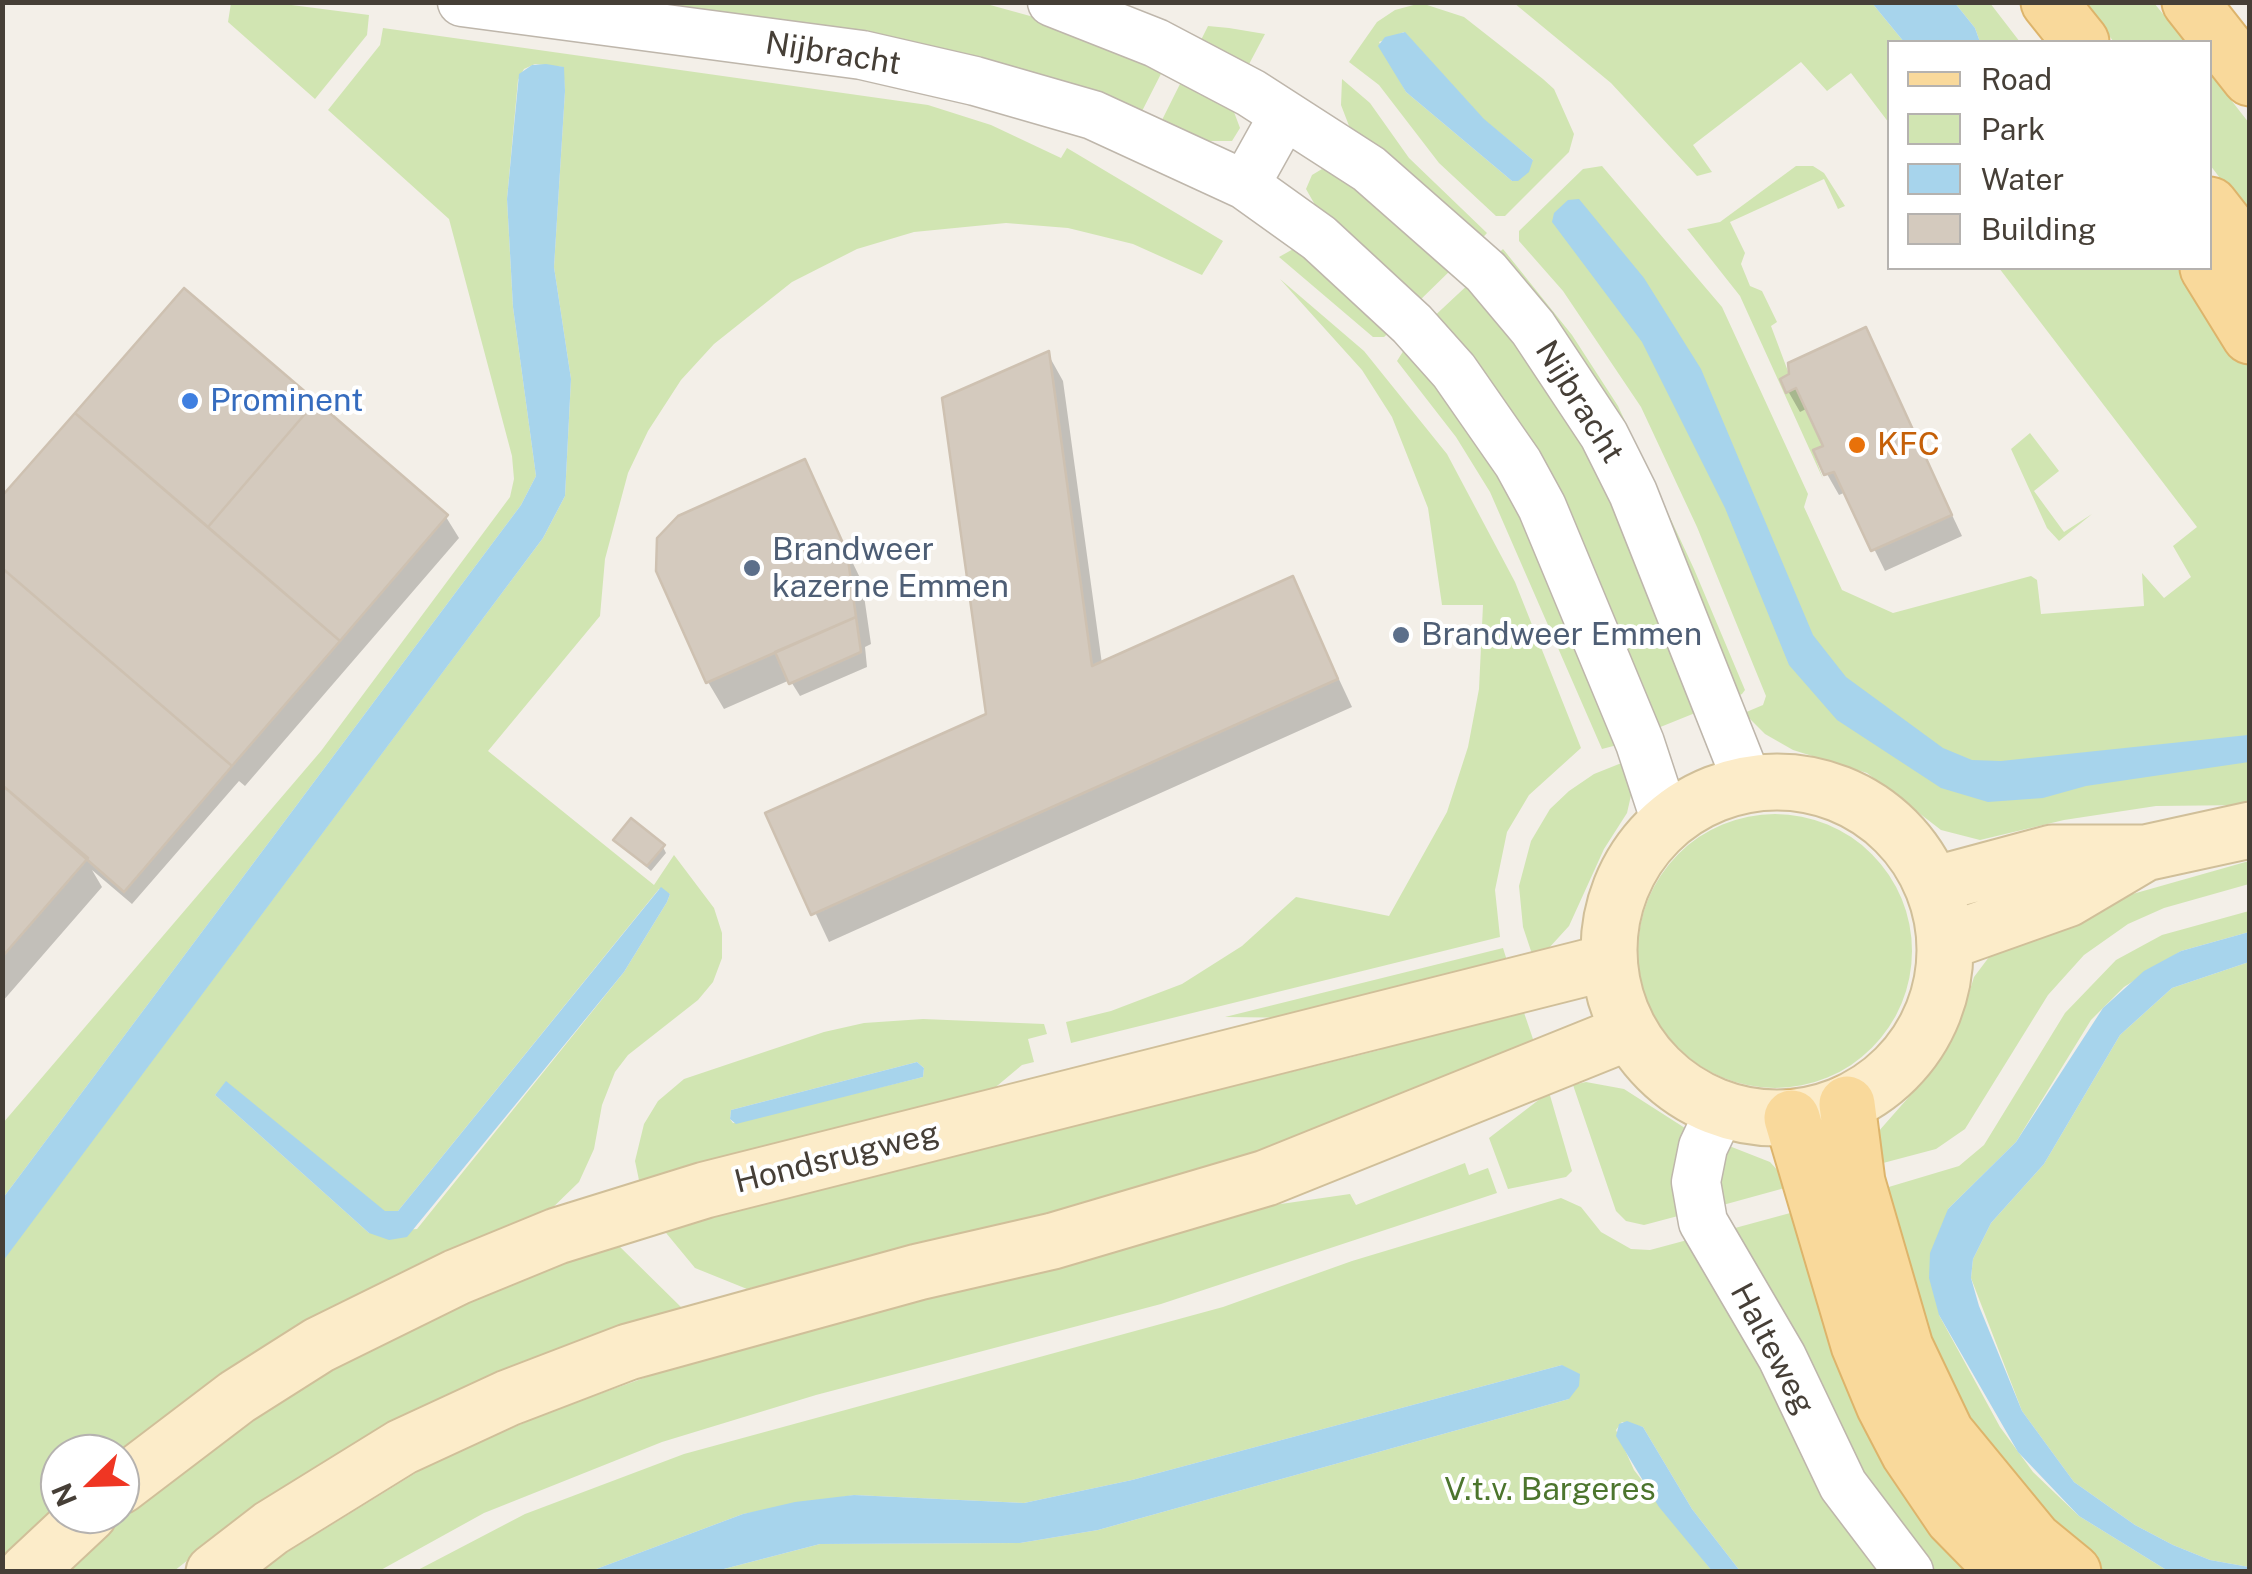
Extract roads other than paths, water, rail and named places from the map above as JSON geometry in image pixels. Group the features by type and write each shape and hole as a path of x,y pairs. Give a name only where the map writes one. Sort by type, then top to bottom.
{"main road":[{"path":"2047,2 2069,40"},
{"path":"2047,2 2078,40"},
{"path":"2190,2 2250,78"},
{"path":"2217,2 2250,34"},
{"path":"2212,208 2250,256"},
{"path":"2209,270 2250,336"},
{"path":"1793,781 1838,792 1864,806 1910,846 1933,886 1946,942 1941,992 1922,1038 1889,1077 1847,1104 1792,1118 1756,1118 1721,1109 1684,1092 1630,1032 1615,998 1608,962 1613,910 1632,862 1666,822 1704,797 1748,783 1793,781"},
{"path":"1933,886 2052,853 2145,853 2250,830"},
{"path":"1946,942 2001,919 2068,899 2145,853"},
{"name":"Hondsrugweg","path":"140,1471 237,1397 319,1345 427,1291 557,1236 705,1190 1608,962"},
{"path":"214,1572 271,1528 402,1446 611,1358 918,1272 1053,1241 1266,1178 1630,1032"},
{"path":"1847,1104 1857,1182 1895,1314 1905,1347 1946,1433 2034,1540 2073,1572"},
{"path":"1792,1118 1860,1346 1884,1404 1909,1453 1954,1518 2006,1572"},
{"path":"27,1572 68,1534"}],"street":[{"name":"Nijbracht","path":"462,2 862,56 956,77 1093,115 1245,185 1319,238 1412,324 1454,371 1518,463 1542,507 1633,725 1666,822"},
{"name":"Nijbracht","path":"1052,2 1156,43 1284,114 1369,169 1475,260 1564,372 1604,435 1633,493 1748,783"},
{"path":"1245,185 1284,114"},
{"name":"Halteweg","path":"1721,1109 1703,1148 1696,1182 1702,1222 1782,1358 1843,1485 1909,1572"}],"water":[{"path":"1872,3 1955,3 1975,28 1979,40 1902,40"},
{"path":"1405,32 1484,119 1533,160 1529,172 1512,181 1406,92 1378,46 1385,37"},
{"path":"532,65 564,67 554,267 571,379 565,496 543,538 3,1261 3,1198 521,505 536,476 513,307 507,199 519,74"},
{"path":"1579,199 1644,278 1701,369 1813,635 1846,677 1943,748 1972,760 2001,761 2248,735 2249,762 2086,786 2043,798 1988,802 1941,788 1837,720 1789,665 1725,508 1642,342 1552,222 1554,213 1568,200"},
{"path":"661,887 670,894 667,902 624,972 407,1237 389,1240 369,1233 215,1095 226,1081 385,1211 398,1211"},
{"path":"2249,932 2249,962 2172,988 2120,1035 2044,1164 1991,1223 1973,1259 1971,1278 1979,1306 2022,1411 2074,1482 2135,1525 2173,1545 2210,1560 2249,1567 2249,1571 2168,1571 2079,1516 2018,1452 1939,1315 1929,1278 1930,1253 1948,1209 2016,1142 2103,1008 2144,971 2181,951"},
{"path":"917,1062 924,1068 923,1077 736,1124 730,1119 731,1110"},
{"path":"1562,1365 1580,1374 1579,1386 1569,1399 1098,1530 1020,1543 820,1544 716,1571 591,1571 743,1514 795,1502 854,1495 1024,1503 1132,1480"},
{"path":"1627,1421 1643,1427 1692,1509 1740,1571 1712,1571 1659,1507 1616,1436 1619,1424"}],"place":[{"name":"Prominent","path":"190,401"},
{"name":"KFC","path":"1857,445"},
{"name":"Brandweer kazerne Emmen","path":"752,568"},
{"name":"Brandweer Emmen","path":"1401,635"}],"park label":[{"name":"V.t.v. Bargeres","path":"1550,1490"}]}
